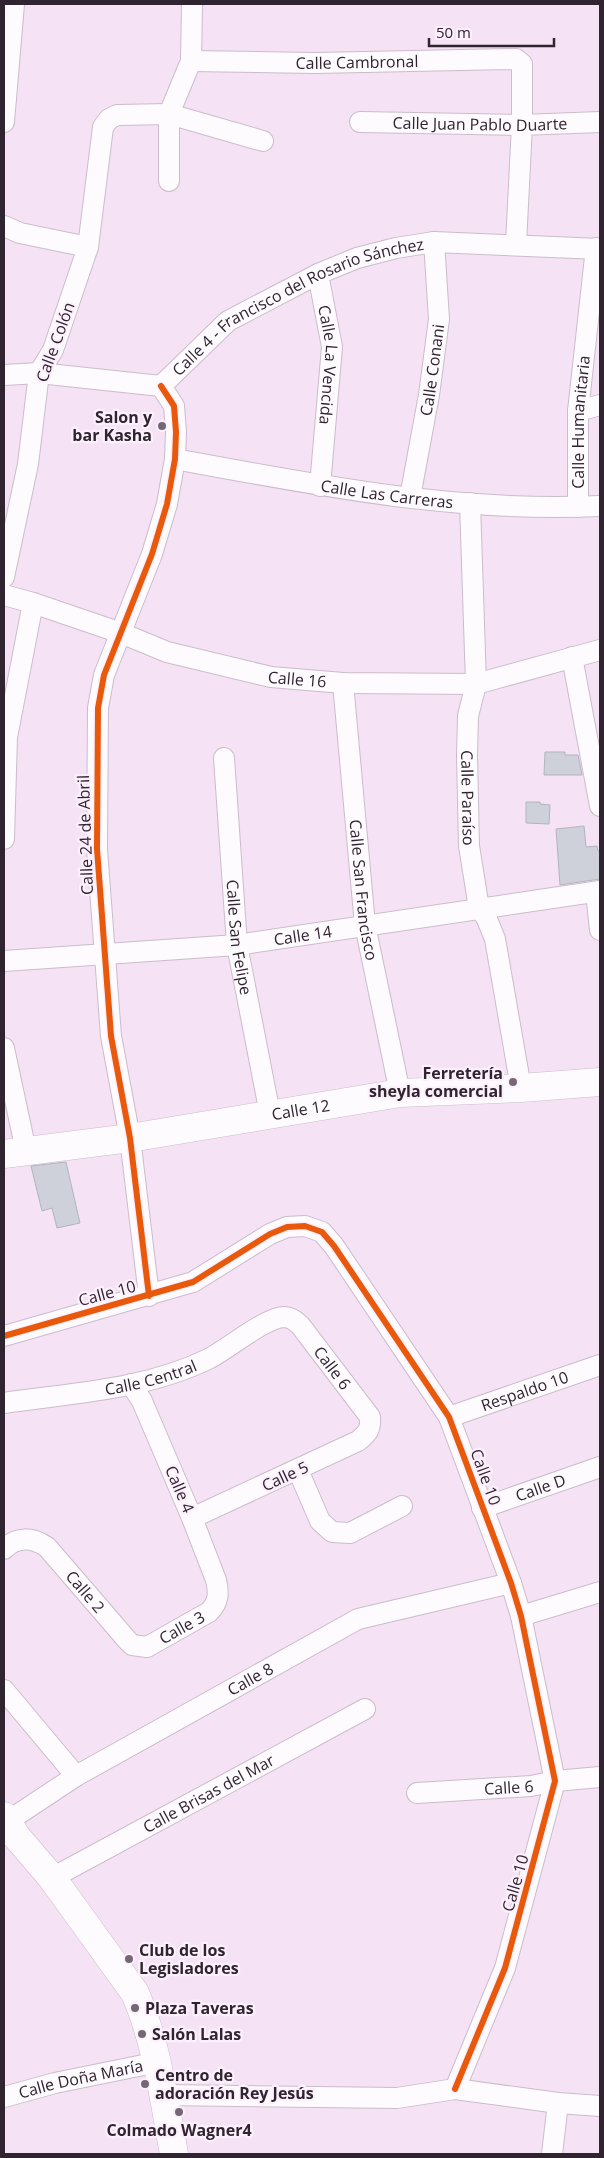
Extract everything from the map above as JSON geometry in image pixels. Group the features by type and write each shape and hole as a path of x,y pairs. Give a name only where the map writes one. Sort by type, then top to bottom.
{"main road":[{"name":"Calle 12","path":"15,1152 130,1138 400,1093 521,1088 600,1082"},
{"path":"8,1830 52,1878 135,1993 144,2014 158,2062 174,2154"}],"street":[{"path":"169,181 169,114 191,61 192,4"},
{"path":"4,122 10,8"},
{"name":"Calle Cambronal","path":"191,61 315,63 516,58 522,64 522,125"},
{"path":"169,114 263,141"},
{"name":"Calle Colón","path":"4,577 28,464 39,374 54,350 88,247 103,127 109,119 117,115 169,114"},
{"name":"Calle Juan Pablo Duarte","path":"360,122 522,125 600,122"},
{"path":"516,244 522,125"},
{"path":"4,226 20,233 88,247"},
{"name":"Calle 4 - Francisco del Rosario Sánchez","path":"4,375 39,374 161,386 228,321 318,274 357,258 396,248 434,242 598,249"},
{"name":"Calle Conani","path":"410,497 429,395 439,319 434,242"},
{"name":"Calle Humanitaria","path":"578,507 578,411 598,249"},
{"name":"Calle La Vencida","path":"318,274 332,347 320,486"},
{"name":"Calle 24 de Abril","path":"149,1296 130,1138 111,1036 97,849 98,708 104,675 154,546 167,504 175,459 174,406 161,386"},
{"path":"578,411 600,405"},
{"name":"Calle Las Carreras","path":"175,459 320,486 410,497 470,503 578,507 600,506"},
{"name":"Calle Paraíso","path":"470,503 476,684 468,716 469,846 479,908 486,917 495,939 521,1088"},
{"name":"Calle 16","path":"4,595 121,633 167,652 271,677 343,683 476,684 600,650"},
{"path":"4,839 7,737 33,603"},
{"path":"572,657 600,806"},
{"name":"Calle San Francisco","path":"343,683 365,925 400,1093"},
{"name":"Calle San Felipe","path":"224,758 237,946 270,1114"},
{"path":"598,891 600,930"},
{"name":"Calle 14","path":"4,961 237,946 598,891"},
{"path":"4,1048 15,1152"},
{"name":"Calle 10","path":"4,1336 193,1282 270,1234 287,1227 305,1226 322,1232 334,1246 449,1417 511,1583 521,1616 555,1781 505,1968 455,2089"},
{"name":"Calle Central","path":"4,1403 131,1384 169,1375 208,1359 268,1322 284,1317"},
{"name":"Calle 6","path":"284,1317 293,1319 300,1325 365,1409 370,1417 370,1426"},
{"name":"Respaldo 10","path":"449,1417 600,1365"},
{"name":"Calle 4","path":"131,1384 142,1401 192,1518 216,1580 218,1598"},
{"name":"Calle 5","path":"192,1518 358,1441 367,1434 370,1426"},
{"name":"Calle D","path":"482,1508 600,1467"},
{"path":"298,1470 320,1521 332,1532 350,1532 402,1506"},
{"name":"Calle 2","path":"4,1549 15,1541 30,1539 47,1547 132,1645 140,1647"},
{"name":"Calle 8","path":"8,1830 76,1776 358,1619 511,1583"},
{"path":"521,1616 600,1592"},
{"name":"Calle 3","path":"140,1647 155,1644 209,1612 215,1606 218,1598"},
{"path":"4,1690 76,1776"},
{"name":"Calle Brisas del Mar","path":"52,1878 365,1710"},
{"name":"Calle 6","path":"417,1793 531,1786 555,1781 600,1777"},
{"name":"Calle Doña María","path":"4,2097 55,2083 158,2062"},
{"path":"163,2095 397,2098 455,2089 558,2103 600,2106"},
{"path":"552,2154 558,2103"}],"building":[{"path":"545,752 565,752 565,755 578,755 582,775 544,775"},
{"path":"526,802 540,802 540,804 550,805 549,824 526,823"},
{"path":"584,826 586,847 597,846 598,851 600,851 600,879 560,885 556,829"},
{"path":"66,1162 80,1223 57,1228 52,1208 42,1211 31,1166"}],"cycle path":[{"path":"149,1296 130,1138 111,1036 97,849 98,708 104,675 152,554 167,504 175,459 176,432 174,406 161,386"},
{"path":"4,1336 193,1282 270,1234 287,1227 305,1226 322,1232 334,1246 449,1417 511,1583 521,1616 555,1781 505,1968 455,2089"}],"place":[{"name":"Salon y bar Kasha","path":"162,426"},
{"name":"Ferretería sheyla comercial","path":"513,1082"},
{"name":"Club de los Legisladores","path":"129,1959"},
{"name":"Plaza Taveras","path":"135,2008"},
{"name":"Salón Lalas","path":"142,2034"},
{"name":"Centro de adoración Rey Jesús","path":"145,2084"},
{"name":"Colmado Wagner4","path":"179,2112"}]}
